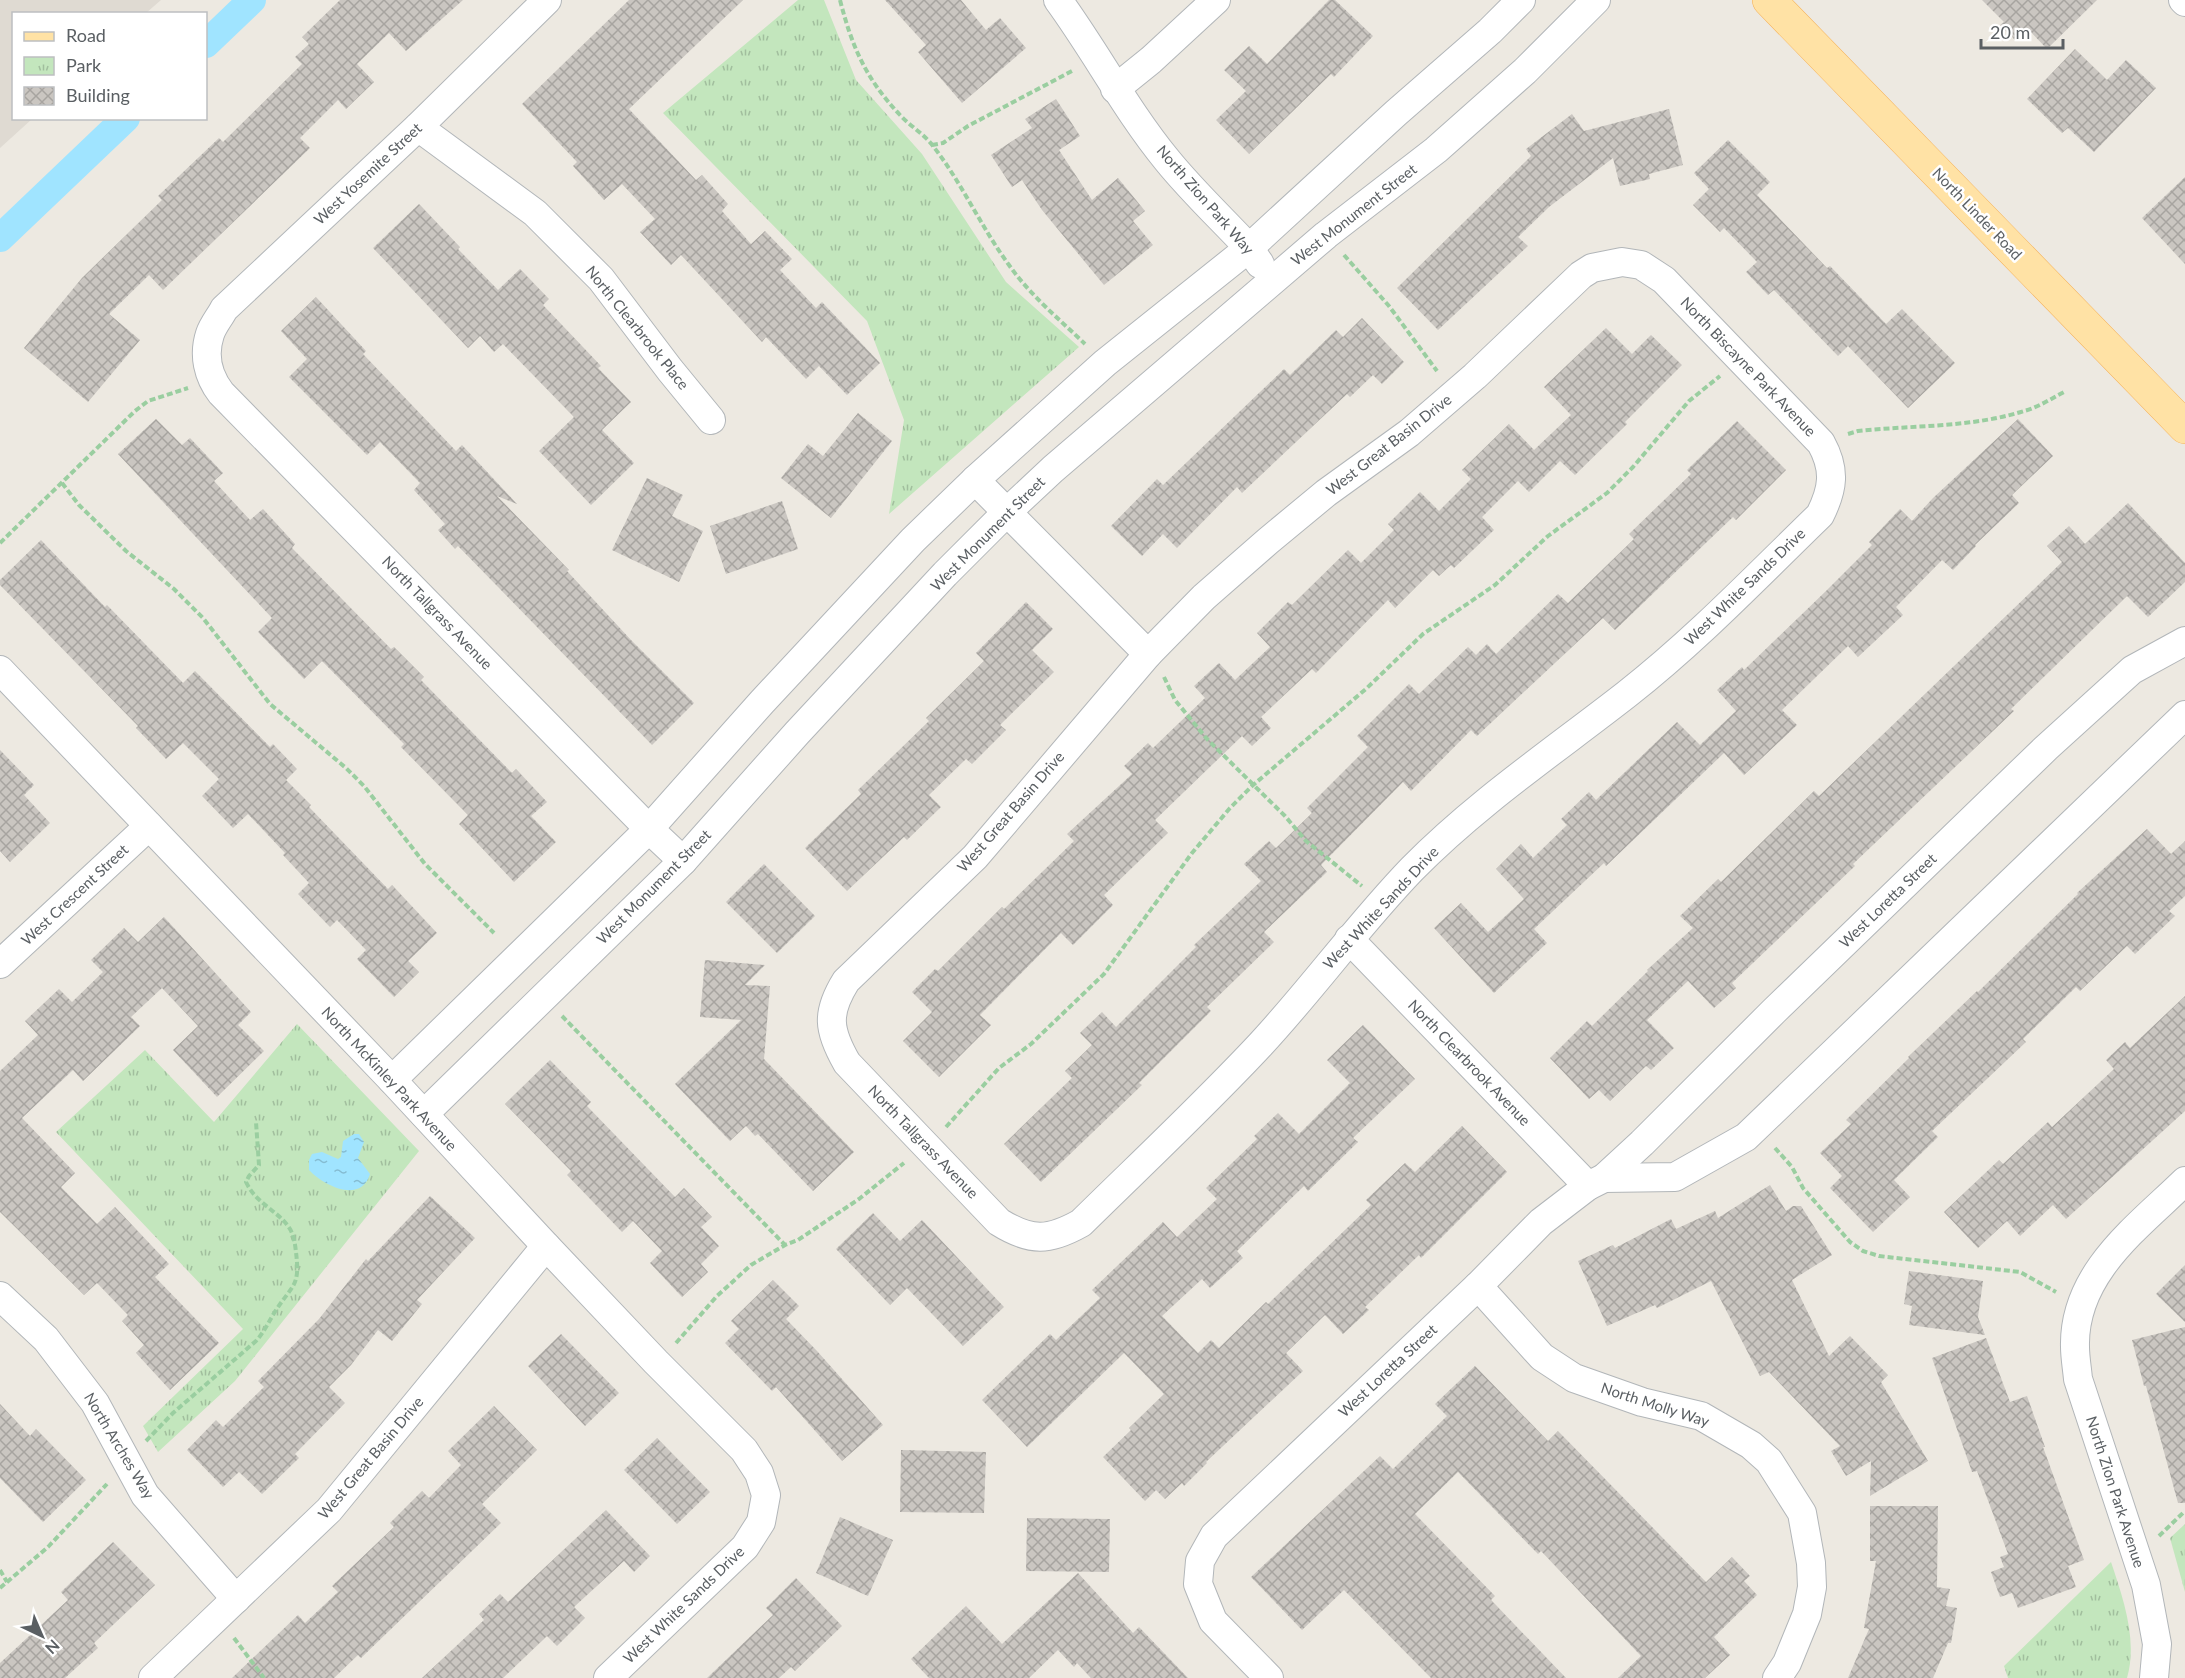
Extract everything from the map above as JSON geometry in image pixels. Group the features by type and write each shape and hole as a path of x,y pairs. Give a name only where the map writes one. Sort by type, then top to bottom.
{"main road":[{"name":"North Linder Road","path":"1769,0 2185,428"}],"street":[{"name":"West Yosemite Street","path":"209,368 210,333 225,309 418,127 547,0"},
{"name":"North Zion Park Way","path":"1058,0 1078,27 1115,89 1167,161 1249,248 1272,281"},
{"path":"1115,89 1151,60 1216,0"},
{"path":"392,1080 649,829 770,693 913,540 975,480 1105,363 1249,248 1396,113 1490,31 1521,0"},
{"name":"West Monument Street","path":"424,1114 683,861 804,725 945,574 1007,512 1053,469 1326,235 1436,150 1526,71 1596,0"},
{"name":"North Clearbrook Place","path":"418,127 535,213 601,279 711,420"},
{"name":"West Great Basin Drive","path":"831,1022 834,1000 846,981 975,857 1148,654 1204,597 1326,494 1409,433 1581,275 1607,263 1622,262 1641,265"},
{"name":"North Biscayne Park Avenue","path":"1641,265 1664,280 1821,443 1827,453 1832,484"},
{"name":"North Tallgrass Avenue","path":"209,368 221,393 683,861"},
{"path":"975,480 1148,654"},
{"name":"West White Sands Drive","path":"1040,1238 1061,1234 1082,1223 1261,1044 1349,939 1412,869 1477,809 1628,693 1692,639 1820,515 1830,495 1832,484"},
{"name":"West Loretta Street","path":"1269,1678 1214,1621 1198,1584 1200,1561 1214,1536 1478,1286 1541,1222 1596,1182 2046,748 2132,670 2185,641"},
{"name":"North McKinley Park Avenue","path":"0,670 392,1080 656,1362 744,1450 759,1473 766,1495"},
{"path":"1596,1182 1675,1178 1746,1137 2185,715"},
{"name":"West Crescent Street","path":"0,964 149,826"},
{"name":"North Clearbrook Avenue","path":"1349,939 1596,1182"},
{"name":"North Tallgrass Avenue","path":"831,1022 836,1044 847,1063 999,1222 1017,1233 1040,1238"},
{"name":"North Zion Park Avenue","path":"2154,1678 2157,1644 2146,1585 2078,1379 2074,1345 2080,1306 2106,1257 2185,1181"},
{"name":"West Great Basin Drive","path":"153,1678 330,1510 546,1246"},
{"name":"North Molly Way","path":"1478,1286 1542,1357 1574,1378 1642,1402 1701,1416 1751,1445 1768,1461 1802,1513 1811,1563 1812,1587 1807,1614 1787,1663 1777,1678"},
{"name":"North Arches Way","path":"0,1296 46,1339 95,1403 146,1495 236,1599"},
{"name":"West White Sands Drive","path":"608,1678 745,1547 761,1522 766,1495"}],"path":[{"path":"840,0 857,55 874,86 909,125 932,145 998,250 1021,282 1105,363"},
{"path":"932,145 943,143 968,126 1096,59"},
{"path":"1326,235 1389,306 1454,394"},
{"path":"656,1362 677,1342 717,1296 751,1265 798,1240 859,1199 926,1146 999,1068 1031,1044 1104,974 1192,853 1252,786 1367,688 1423,634 1495,585 1548,536 1607,493 1633,467 1683,408 1703,389 1721,375 1745,364"},
{"path":"0,543 135,411 148,401 209,368"},
{"path":"1821,443 1858,431 1932,427 1999,417 2025,411 2066,390"},
{"path":"62,483 79,505 126,551 174,589 203,618 270,704 346,768 425,864 494,933"},
{"path":"1148,654 1175,700 1207,739 1252,786 1285,816 1306,841 1381,904"},
{"path":"544,997 785,1245"},
{"path":"0,1588 55,1540 173,1413 256,1341 294,1285 298,1274 295,1243 290,1229 275,1213 261,1204 246,1182 259,1165 255,1122"},
{"path":"1757,1127 1792,1167 1803,1188 1850,1242 1863,1251 1880,1256 2020,1272 2080,1306"},
{"path":"2159,1536 2185,1511"},
{"path":"0,1570 7,1582"},
{"path":"215,1618 234,1637 264,1678"}],"shaded area":[{"path":"0,0 161,0 147,12 12,12 12,120 31,120 0,148"}],"green space":[{"path":"798,0 824,0 856,80 922,154 1006,282 1079,347 889,514 904,420 867,321 663,113"},
{"path":"297,1024 419,1151 235,1381 158,1452 143,1426 243,1329 56,1132 145,1050 214,1122"},
{"path":"2185,1524 2185,1592 2170,1538"},
{"path":"2111,1562 2128,1619 2131,1649 2127,1678 2008,1678 2004,1666"}],"water":[{"path":"354,1134 359,1134 364,1142 358,1158 370,1174 359,1188 351,1190 333,1186 309,1170 309,1160 312,1154 322,1152 338,1159 341,1157 343,1141"}],"building":[{"path":"340,0 463,0 406,51 389,33 357,64 374,82 346,109 338,100 300,138 310,148 163,290 149,275 109,314 140,340 88,402 24,348 82,278 162,200 158,196 219,138 223,142 302,64 295,57 309,44 302,37"},
{"path":"629,0 743,0 629,109 696,180 702,175 728,204 722,211 751,244 765,231 792,259 780,270 816,308 822,302 880,363 847,395 819,366 806,379 766,337 762,342 681,255 671,265 640,232 655,219 622,184 604,200 573,166 577,162 522,104"},
{"path":"885,0 961,0 986,30 1000,18 1026,48 962,103 918,52 926,45"},
{"path":"1329,0 1335,0 1373,36 1334,77 1331,74 1249,154 1216,120 1246,91 1224,70 1249,46 1267,64"},
{"path":"1982,0 2097,0 2047,49 2027,28 2015,40 2000,25 2004,22"},
{"path":"2075,49 2107,80 2126,60 2156,88 2094,152 2068,128 2062,133 2027,99"},
{"path":"1056,99 1080,136 1059,150 1092,200 1118,178 1145,211 1133,221 1153,245 1104,285 1042,210 1022,180 1012,187 991,155 1032,128 1025,119"},
{"path":"1669,109 1683,165 1649,174 1650,179 1620,186 1613,158 1549,207 1518,237 1528,246 1438,330 1397,288 1531,156 1526,149 1572,114 1584,131"},
{"path":"1728,140 1770,182 1757,195 1827,268 1830,266 1886,324 1902,309 1955,363 1908,408 1848,346 1838,356 1774,290 1768,295 1746,272 1757,262 1724,228 1720,232 1693,205 1709,189 1694,173"},
{"path":"2185,177 2185,264 2142,218"},
{"path":"419,204 498,290 520,269 549,299 543,305 601,366 598,368 631,402 602,430 634,463 591,505 539,451 574,417 503,344 494,352 480,336 468,348 373,248"},
{"path":"316,297 366,351 363,354 456,451 462,445 517,504 497,496 569,570 567,571 631,640 694,703 652,745 458,546 455,549 438,530 445,524 414,490 420,483 380,442 367,455 289,377 307,359 281,331"},
{"path":"1362,318 1404,362 1382,384 1373,375 1350,397 1347,394 1242,493 1237,487 1177,548 1163,534 1142,556 1111,526 1157,479 1163,485 1284,369 1290,375 1336,330 1343,337"},
{"path":"1606,328 1632,354 1651,335 1682,365 1575,475 1560,461 1529,492 1518,481 1482,517 1494,530 1454,568 1451,565 1439,576 1433,570 1395,608 1388,600 1316,673 1312,669 1261,717 1271,728 1252,746 1242,736 1155,820 1168,833 1104,895 1113,905 1073,945 1061,933 980,1015 991,1025 939,1077 903,1041 932,1012 912,992 935,969 938,971 1002,907 1004,909 1074,841 1067,834 1132,774 1124,766 1148,743 1153,748 1205,698 1194,686 1219,663 1235,680 1270,647 1257,633 1288,602 1292,605 1348,550 1361,563 1394,530 1388,524 1420,492 1439,511 1471,479 1462,470 1509,424 1534,450 1571,415 1544,387"},
{"path":"858,413 892,441 831,518 781,478 808,444 823,456"},
{"path":"156,419 182,445 190,438 223,473 214,481 250,520 263,509 295,544 292,548 391,649 394,647 424,677 421,680 512,773 516,769 547,802 531,816 556,842 514,882 459,824 468,815 401,747 404,744 322,661 304,679 258,632 272,618 118,454"},
{"path":"2018,419 2053,456 2012,495 2019,503 1975,545 1953,570 1942,560 1896,607 1903,615 1858,657 1848,646 1782,710 1797,725 1744,775 1724,753 1606,866 1604,863 1534,929 1547,943 1494,993 1434,928 1461,903 1488,932 1524,899 1496,869 1521,844 1533,858 1567,825 1561,819 1589,792 1596,800 1677,722 1700,745 1736,711 1717,690 1742,667 1744,670 1826,591 1872,545 1869,542 1900,509 1912,521 1933,498"},
{"path":"1737,421 1786,470 1736,520 1733,517 1615,630 1603,618 1477,736 1471,730 1411,791 1403,782 1321,865 1327,872 1264,932 1274,942 1207,1007 1211,1011 1139,1083 1142,1085 1041,1182 1004,1144 1072,1078 1065,1071 1092,1045 1080,1033 1102,1012 1116,1027 1196,947 1194,945 1261,881 1244,864 1269,841 1276,848 1312,813 1307,808 1368,747 1357,736 1409,684 1419,694 1468,647 1476,655 1487,644 1496,654 1558,594 1568,603 1634,539 1629,534 1691,474 1687,470"},
{"path":"647,478 683,495 672,516 703,531 679,582 612,550"},
{"path":"782,501 798,549 726,574 710,526"},
{"path":"2128,503 2185,563 2185,582 2148,617 2127,596 2011,709 2014,711 1732,983 1736,988 1714,1008 1688,981 1647,1020 1674,1048 1651,1070 1646,1066 1610,1101 1599,1090 1589,1099 1550,1058 1587,1021 1592,1026 1647,970 1693,928 1680,916 1718,879 1721,882 1814,791 1819,796 2062,562 2047,546 2069,526 2085,544"},
{"path":"41,540 183,683 195,671 270,747 273,744 297,769 286,780 311,805 309,807 388,889 392,885 437,933 408,961 419,972 394,997 357,959 366,950 337,920 330,927 298,894 309,883 283,855 285,853 248,814 233,828 202,796 219,779 183,743 166,759 136,728 138,726 0,585 0,580"},
{"path":"1026,602 1053,629 1032,650 1054,672 1000,725 1006,730 972,764 966,759 929,795 941,807 907,840 904,837 847,891 805,848 861,794 858,790 929,721 926,718 984,661 976,653"},
{"path":"0,750 34,785 24,795 50,823 10,862 0,851"},
{"path":"2147,829 2171,854 2185,841 2185,896 2169,911 2175,916 2135,954 2127,946 2080,991 2076,987 2023,1039 2026,1042 1932,1131 1938,1137 1894,1180 1910,1197 1873,1232 1830,1188 1842,1176 1820,1153 1851,1124 1846,1120 1908,1057 1978,992 2077,893"},
{"path":"764,864 815,916 777,953 726,902"},
{"path":"164,917 251,1012 238,1025 264,1051 217,1097 173,1050 198,1026 162,988 131,1017 140,1026 83,1081 73,1070 22,1118 75,1173 61,1187 97,1224 115,1207 169,1264 155,1277 219,1343 170,1390 136,1353 144,1345 122,1321 128,1315 97,1283 84,1295 0,1212 0,1071 38,1035 25,1021 59,989 72,1002 103,972 91,960 124,928 138,942"},
{"path":"705,960 765,965 745,985 770,986 764,1059 854,1152 813,1191 758,1134 755,1136 746,1126 730,1141 675,1084 741,1020 700,1017"},
{"path":"2185,996 2185,1111 2066,1219 2053,1205 2020,1236 2007,1221 1978,1248 1944,1212 1999,1160 2003,1164 2048,1122 2052,1127 2114,1069 2106,1060 2125,1042 2130,1048"},
{"path":"1363,1025 1415,1079 1353,1138 1358,1142 1308,1191 1304,1186 1237,1251 1243,1258 1210,1288 1202,1279 1162,1316 1198,1353 1211,1340 1219,1348 1371,1205 1366,1200 1405,1163 1415,1172 1462,1126 1507,1172 1421,1258 1419,1255 1365,1307 1369,1310 1343,1334 1325,1315 1286,1353 1303,1371 1206,1462 1184,1486 1182,1483 1165,1499 1156,1490 1145,1501 1103,1457 1164,1394 1124,1353 1027,1447 982,1400 1050,1334 1056,1340 1100,1298 1092,1290 1163,1222 1177,1237 1217,1199 1206,1188 1257,1139 1254,1136 1278,1113 1299,1134 1350,1083 1327,1060"},
{"path":"550,1060 591,1102 587,1106 675,1197 684,1188 712,1217 701,1227 719,1246 701,1264 708,1272 682,1297 650,1263 662,1251 633,1221 622,1232 567,1175 571,1171 505,1104"},
{"path":"1770,1185 1786,1211 1793,1206 1801,1206 1832,1255 1792,1280 1829,1356 1850,1336 1888,1375 1881,1382 1928,1461 1870,1496 1871,1461 1846,1476 1831,1451 1840,1446 1769,1372 1760,1376 1711,1281 1657,1308 1655,1305 1607,1326 1578,1261 1613,1245 1615,1248 1671,1219 1676,1229 1715,1211 1718,1218"},
{"path":"430,1196 475,1238 417,1300 422,1304 392,1341 378,1330 351,1365 329,1387 345,1403 295,1454 299,1458 262,1494 239,1472 223,1487 187,1450 216,1420 223,1427 264,1387 258,1381 319,1319 366,1259 368,1261"},
{"path":"873,1213 900,1241 922,1220 1004,1307 963,1346 907,1288 890,1305 836,1249"},
{"path":"2185,1265 2185,1322 2156,1294"},
{"path":"1909,1271 1983,1281 1978,1317 1985,1335 1909,1325 1912,1306 1904,1304"},
{"path":"773,1280 799,1306 786,1319 883,1425 842,1461 776,1387 772,1391 725,1343 739,1329 731,1321"},
{"path":"2185,1327 2185,1503 2178,1503 2132,1340"},
{"path":"561,1334 619,1393 585,1426 528,1366"},
{"path":"1986,1338 2010,1402 2027,1396 2084,1560 2068,1566 2076,1587 2018,1608 2012,1593 2000,1597 1991,1572 2004,1567 2000,1557 2008,1554 1977,1471 1972,1472 1932,1358"},
{"path":"1475,1366 1548,1441 1558,1431 1706,1582 1732,1557 1750,1576 1744,1581 1757,1595 1714,1637 1730,1655 1705,1678 1618,1678 1641,1656 1541,1551 1538,1554 1458,1472 1415,1514 1495,1596 1491,1600 1566,1678 1431,1678 1344,1590 1302,1630 1251,1577 1380,1456 1393,1469 1447,1416 1435,1404"},
{"path":"0,1404 30,1436 36,1429 86,1480 43,1522 0,1478"},
{"path":"494,1406 537,1450 482,1504 501,1523 361,1658 358,1655 334,1678 232,1678 298,1615 305,1623 338,1592 332,1586 394,1527 390,1523 422,1491 429,1498 461,1465 448,1451"},
{"path":"657,1438 710,1492 677,1524 624,1470"},
{"path":"901,1450 986,1452 984,1513 900,1512"},
{"path":"1870,1506 1938,1506 1937,1587 1950,1589 1946,1606 1957,1608 1951,1643 1948,1643 1933,1678 1848,1678 1869,1629 1864,1628 1876,1561 1870,1561"},
{"path":"606,1510 650,1556 634,1572 624,1561 574,1607 585,1618 557,1646 547,1636 503,1678 422,1678 484,1620 479,1614 500,1594 508,1602"},
{"path":"840,1517 893,1540 868,1596 816,1573"},
{"path":"1027,1518 1110,1519 1109,1572 1026,1571"},
{"path":"113,1542 155,1585 94,1643 98,1648 65,1678 0,1678 0,1663 68,1600 61,1592"},
{"path":"1078,1573 1133,1633 1139,1627 1188,1678 1091,1678 1077,1663 1074,1667 1058,1650 1029,1678 929,1678 911,1659 966,1606 1002,1644"},
{"path":"796,1578 842,1626 795,1671 791,1667 779,1678 707,1678 773,1615 766,1608"}],"waterway":[{"path":"207,43 252,0"},
{"path":"0,238 124,120"}]}
